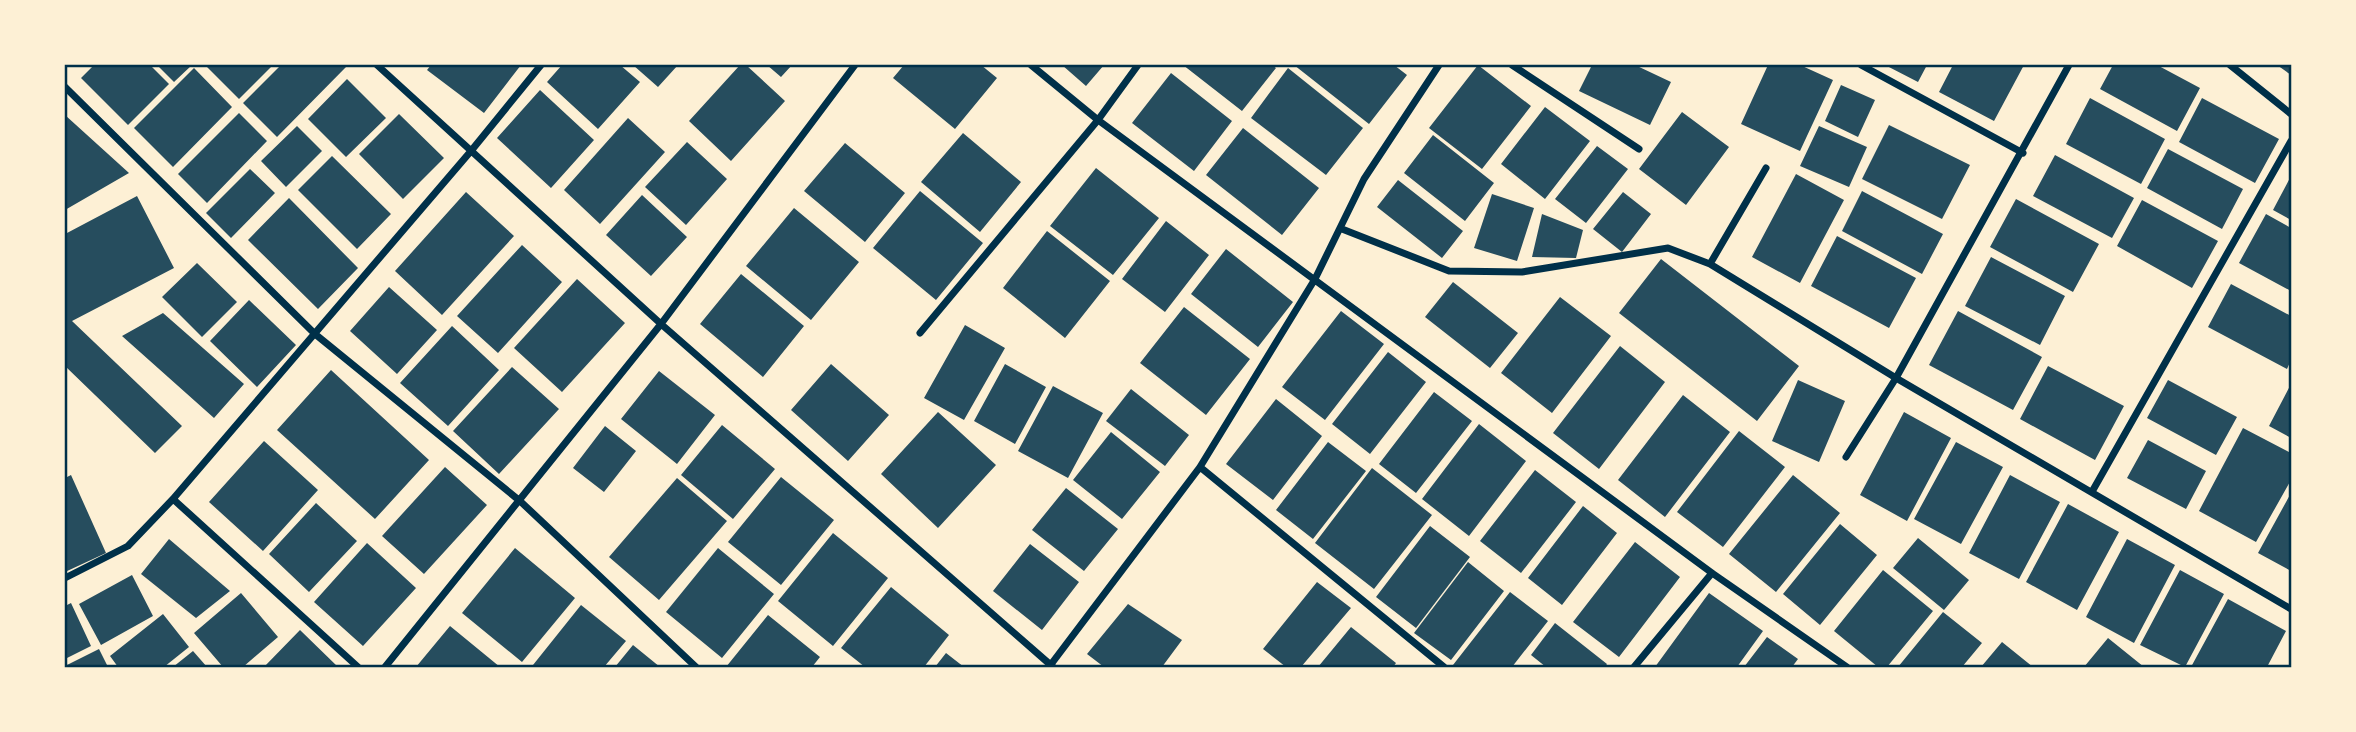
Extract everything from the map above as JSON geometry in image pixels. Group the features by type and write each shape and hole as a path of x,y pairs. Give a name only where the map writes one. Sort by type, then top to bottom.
{"street":[{"path":"377,65 661,324 1051,666 1200,467 1315,278 1342,229 1364,179 1439,65"},
{"path":"65,578 128,546 173,499 471,151 541,65"},
{"path":"385,667 661,324 855,65"},
{"path":"1031,65 1098,120 1712,573 1847,667"},
{"path":"920,333 1098,120 1139,65"},
{"path":"1512,65 1639,149"},
{"path":"1861,65 2022,153"},
{"path":"1846,457 1896,378 2069,65"},
{"path":"2230,65 2291,114"},
{"path":"65,87 315,334 520,501 696,667"},
{"path":"2093,490 2291,141"},
{"path":"1710,264 1766,168"},
{"path":"1342,229 1449,271 1521,272 1668,248 1710,264 1896,378 2093,490 2291,609"},
{"path":"1200,467 1444,667"},
{"path":"173,499 358,667"},
{"path":"1634,667 1712,573"}],"building":[{"path":"94,65 150,65 169,84 128,125 81,78"},
{"path":"157,65 192,65 174,82"},
{"path":"205,65 273,65 239,99"},
{"path":"281,65 346,67 277,137 243,103"},
{"path":"431,65 521,65 484,113 427,70"},
{"path":"562,65 620,65 640,82 598,129 547,82"},
{"path":"633,65 678,65 658,87"},
{"path":"740,65 746,65 785,101 731,161 689,121"},
{"path":"767,65 792,65 781,77"},
{"path":"904,65 981,65 997,78 955,129 893,78"},
{"path":"1062,65 1104,65 1086,86"},
{"path":"1183,65 1272,65 1276,68 1242,111"},
{"path":"1294,65 1394,65 1407,75 1369,124"},
{"path":"1478,65 1531,106 1482,169 1429,128"},
{"path":"1592,65 1635,65 1671,82 1650,125 1579,91"},
{"path":"1768,65 1800,65 1833,80 1800,151 1741,124"},
{"path":"1885,65 1927,65 1918,82"},
{"path":"1953,65 2024,65 1994,121 1939,92"},
{"path":"2113,65 2157,65 2200,88 2177,131 2100,89"},
{"path":"2277,65 2291,65 2291,75"},
{"path":"194,68 232,107 173,167 134,128"},
{"path":"1288,68 1363,128 1326,175 1251,118"},
{"path":"1171,73 1232,121 1194,171 1132,123"},
{"path":"347,79 386,118 346,157 308,119"},
{"path":"1841,85 1875,100 1858,137 1825,121"},
{"path":"540,90 594,140 551,188 497,138"},
{"path":"2090,98 2165,139 2141,184 2066,144"},
{"path":"2202,98 2279,139 2255,183 2179,142"},
{"path":"1545,107 1590,141 1545,199 1501,164"},
{"path":"1682,112 1729,147 1686,205 1639,169"},
{"path":"239,113 267,141 207,203 178,174"},
{"path":"399,114 444,158 403,199 359,154"},
{"path":"65,115 129,173 65,210"},
{"path":"628,118 665,152 600,224 564,190"},
{"path":"1889,125 1970,165 1942,219 1862,179"},
{"path":"297,126 322,151 286,187 261,161"},
{"path":"1819,126 1867,147 1849,187 1800,166"},
{"path":"1243,128 1319,188 1282,235 1206,175"},
{"path":"963,133 1021,182 980,232 921,182"},
{"path":"1433,135 1494,183 1465,221 1404,173"},
{"path":"687,142 727,179 686,225 645,187"},
{"path":"845,143 905,193 865,242 804,191"},
{"path":"1597,146 1628,169 1586,223 1555,199"},
{"path":"2168,149 2243,189 2222,229 2147,188"},
{"path":"2055,155 2134,198 2112,238 2033,196"},
{"path":"332,156 391,214 357,249 298,190"},
{"path":"1096,168 1159,218 1113,275 1050,226"},
{"path":"250,169 275,193 231,238 206,213"},
{"path":"1796,174 1844,200 1800,283 1752,257"},
{"path":"2291,176 2291,220 2273,210"},
{"path":"1398,180 1463,231 1442,258 1377,207"},
{"path":"920,191 983,243 936,300 873,248"},
{"path":"1862,191 1943,234 1922,274 1842,231"},
{"path":"466,192 514,236 442,315 395,271"},
{"path":"1623,192 1651,214 1622,252 1593,229"},
{"path":"1492,194 1534,208 1517,261 1474,248"},
{"path":"642,195 687,237 651,276 606,235"},
{"path":"137,196 174,268 72,321 182,426 155,453 65,366 65,227 67,233"},
{"path":"289,198 358,268 318,309 248,240"},
{"path":"2016,199 2099,244 2073,292 1990,247"},
{"path":"2142,200 2218,241 2192,288 2117,246"},
{"path":"794,208 859,262 811,320 746,266"},
{"path":"1542,214 1583,230 1576,258 1532,257"},
{"path":"2266,214 2291,228 2291,291 2239,263"},
{"path":"1166,221 1209,255 1165,312 1122,279"},
{"path":"1047,231 1110,281 1065,338 1003,288"},
{"path":"1837,236 1916,278 1889,328 1811,286"},
{"path":"522,245 562,282 498,353 457,316"},
{"path":"1226,249 1293,302 1258,347 1191,294"},
{"path":"1991,257 2065,296 2040,345 1965,306"},
{"path":"1661,259 1799,366 1757,421 1619,313"},
{"path":"197,263 237,302 202,337 162,297"},
{"path":"741,274 804,326 763,377 700,324"},
{"path":"577,279 625,323 562,392 514,348"},
{"path":"1453,282 1518,333 1490,368 1425,317"},
{"path":"2231,284 2291,316 2291,360 2287,369 2208,327"},
{"path":"389,287 437,330 397,374 350,331"},
{"path":"1560,297 1611,336 1552,413 1501,373"},
{"path":"249,300 296,345 257,387 210,341"},
{"path":"1184,307 1250,359 1206,415 1140,363"},
{"path":"1341,311 1384,344 1325,420 1282,387"},
{"path":"1958,311 2042,357 2013,410 1929,365"},
{"path":"163,313 244,384 214,418 122,336"},
{"path":"965,325 1005,348 964,420 924,398"},
{"path":"452,326 499,370 448,426 400,383"},
{"path":"1620,346 1665,382 1599,469 1553,433"},
{"path":"1388,352 1426,382 1370,454 1332,424"},
{"path":"831,364 889,415 848,461 791,410"},
{"path":"1005,364 1046,387 1015,444 974,421"},
{"path":"2048,366 2124,406 2095,460 2020,419"},
{"path":"512,367 559,409 499,474 453,431"},
{"path":"331,370 429,460 375,519 277,430"},
{"path":"659,371 715,415 677,464 621,419"},
{"path":"1798,380 1845,401 1819,462 1772,441"},
{"path":"2168,380 2237,417 2216,455 2147,418"},
{"path":"2291,384 2291,438 2269,426"},
{"path":"1053,386 1103,413 1068,478 1018,451"},
{"path":"1131,389 1189,435 1165,466 1106,421"},
{"path":"1434,392 1472,421 1416,493 1379,464"},
{"path":"1683,395 1730,432 1665,517 1618,480"},
{"path":"1276,399 1322,436 1273,500 1226,464"},
{"path":"938,412 996,465 938,528 881,474"},
{"path":"1904,412 1951,438 1907,521 1860,495"},
{"path":"1479,424 1526,461 1469,536 1422,499"},
{"path":"722,425 775,469 733,519 681,475"},
{"path":"605,426 636,451 604,492 573,468"},
{"path":"2243,428 2291,453 2291,480 2256,542 2199,511"},
{"path":"1739,431 1785,467 1723,547 1677,512"},
{"path":"1111,432 1160,472 1122,519 1073,480"},
{"path":"2148,440 2206,471 2186,509 2127,478"},
{"path":"264,441 318,490 263,551 209,502"},
{"path":"1328,442 1366,471 1313,539 1276,510"},
{"path":"1956,442 2003,467 1961,544 1914,519"},
{"path":"445,467 487,505 424,574 382,536"},
{"path":"1372,468 1432,515 1374,589 1315,543"},
{"path":"1535,470 1576,502 1521,573 1480,541"},
{"path":"71,475 106,553 65,572 65,478"},
{"path":"1793,475 1840,513 1776,592 1729,554"},
{"path":"2010,475 2060,502 2019,579 1969,553"},
{"path":"781,477 834,520 781,585 728,542"},
{"path":"677,478 727,521 659,600 609,557"},
{"path":"1066,488 1118,529 1084,571 1032,530"},
{"path":"2291,493 2291,571 2258,553"},
{"path":"316,503 357,541 309,592 269,554"},
{"path":"2068,504 2119,532 2077,610 2026,582"},
{"path":"1583,506 1617,533 1562,605 1528,578"},
{"path":"1840,524 1877,555 1820,625 1783,594"},
{"path":"1430,526 1470,557 1416,628 1376,597"},
{"path":"833,533 888,578 833,646 778,601"},
{"path":"1918,538 1969,580 1944,610 1893,568"},
{"path":"169,539 230,591 196,618 141,574"},
{"path":"2127,539 2175,565 2134,643 2086,617"},
{"path":"1635,542 1680,577 1619,657 1573,622"},
{"path":"367,543 416,588 363,646 314,602"},
{"path":"1030,544 1079,582 1042,630 993,591"},
{"path":"515,548 575,598 522,662 462,613"},
{"path":"718,548 774,594 722,658 666,612"},
{"path":"1468,562 1504,591 1451,660 1414,633"},
{"path":"1883,570 1933,611 1887,667 1878,667 1834,631"},
{"path":"2180,570 2224,594 2185,667 2140,645"},
{"path":"132,575 153,616 101,645 79,604"},
{"path":"1317,582 1351,608 1301,667 1286,667 1263,649"},
{"path":"891,587 949,635 924,667 865,667 841,648"},
{"path":"1510,592 1548,621 1512,667 1453,665"},
{"path":"241,593 278,637 243,667 223,667 194,633"},
{"path":"1709,593 1763,631 1737,667 1655,667"},
{"path":"2228,599 2286,631 2267,667 2191,667"},
{"path":"71,603 91,646 65,659 65,606"},
{"path":"1128,604 1182,640 1162,667 1104,667 1087,654"},
{"path":"581,605 626,641 604,667 533,665"},
{"path":"1943,612 1982,643 1962,667 1898,667"},
{"path":"163,614 189,647 164,667 118,667 110,656"},
{"path":"768,615 820,657 812,667 726,667"},
{"path":"1555,623 1607,664 1605,667 1546,667 1531,655"},
{"path":"450,626 500,667 416,667"},
{"path":"1351,627 1396,663 1393,667 1318,667"},
{"path":"300,630 338,667 264,667"},
{"path":"1767,637 1798,659 1792,667 1744,667"},
{"path":"2108,638 2144,667 2084,667"},
{"path":"2002,642 2033,667 1981,667"},
{"path":"633,645 660,667 615,667"},
{"path":"99,649 108,667 65,667 65,666"},
{"path":"193,651 207,667 173,667"},
{"path":"946,653 964,667 935,667"}]}
